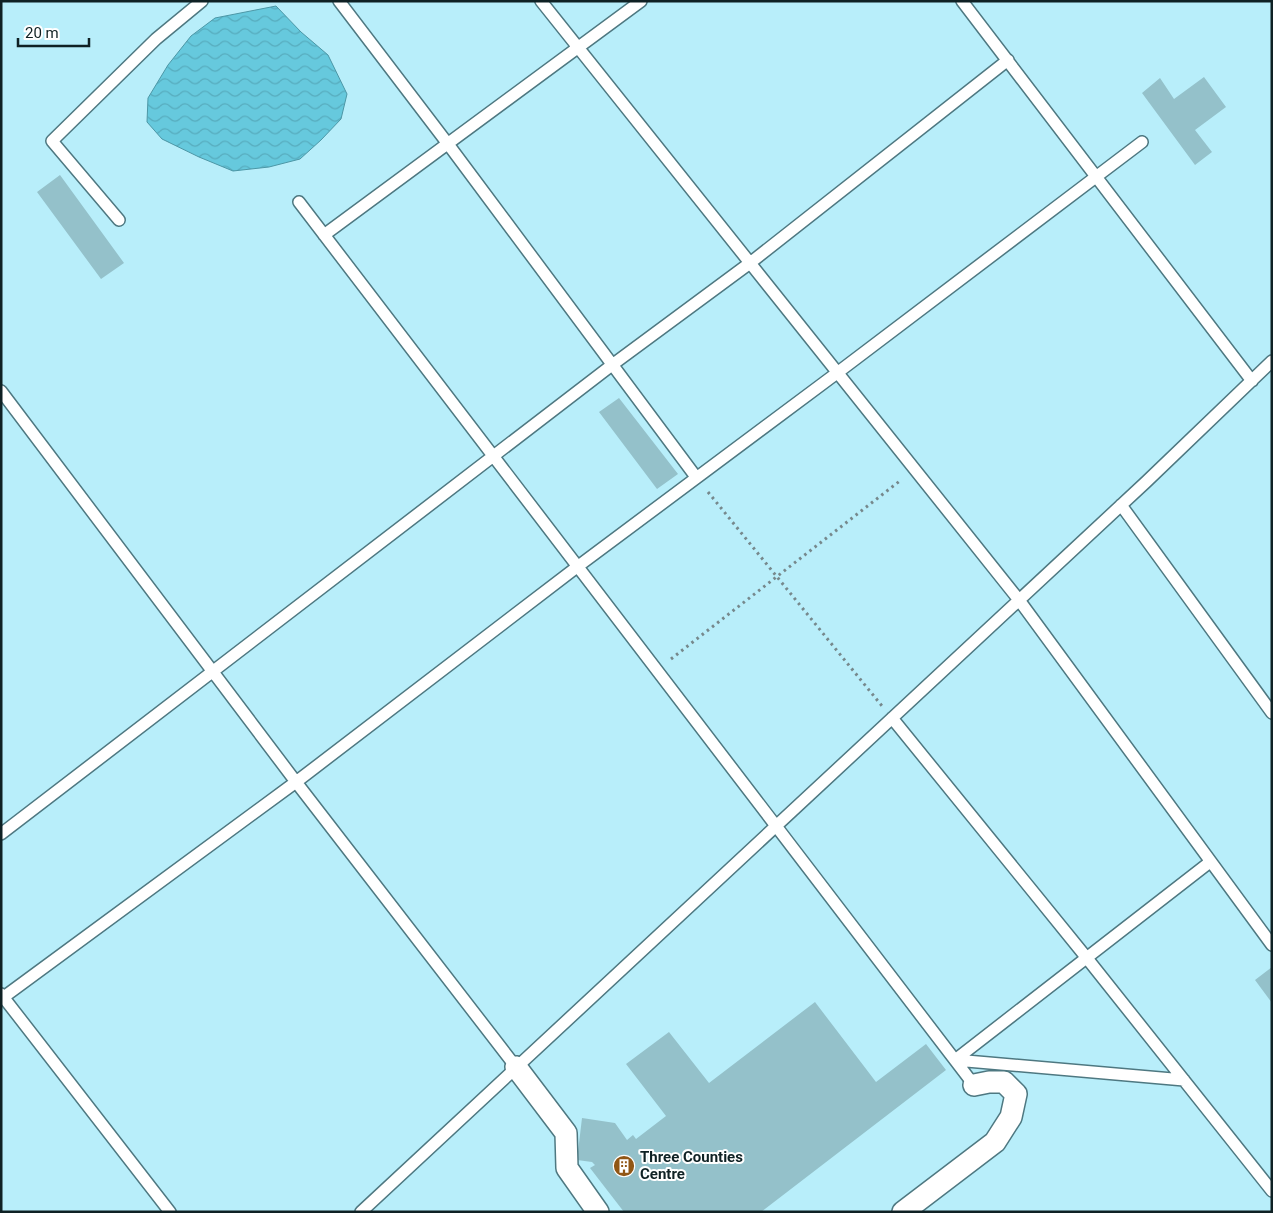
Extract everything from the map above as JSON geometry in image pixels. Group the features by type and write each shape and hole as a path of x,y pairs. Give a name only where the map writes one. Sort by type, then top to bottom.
{"street":[{"path":"516,1067 566,1133 567,1168 598,1212"},
{"path":"904,1212 996,1142 1011,1117 1016,1094 1004,1082 974,1085"}],"lane":[{"path":"119,220 52,140 156,39 202,1"},
{"path":"339,1 696,477"},
{"path":"541,1 577,49 1019,600 1272,945"},
{"path":"324,235 641,1"},
{"path":"962,1 1252,380"},
{"path":"1,834 612,365 750,264 1008,60"},
{"path":"170,1212 2,997 296,782 577,567 838,373 1142,142"},
{"path":"299,202 974,1085"},
{"path":"361,1212 1121,505 1272,361"},
{"path":"1,391 296,782 516,1067"},
{"path":"1121,505 1272,713"},
{"path":"892,718 1086,957 1272,1191"},
{"path":"955,1060 1210,862"},
{"path":"955,1060 1184,1080"}],"path":[{"path":"657,670 914,470"},
{"path":"696,477 892,718"}],"shaded area":[{"path":"1,1 1272,1 1272,1212 1,1212"}],"water":[{"path":"276,6 301,32 328,55 347,94 341,119 300,159 269,167 233,171 162,139 147,122 148,98 168,65 191,36 215,18"}],"building":[{"path":"1204,77 1226,107 1195,130 1212,152 1195,165 1142,93 1160,78 1174,99"},
{"path":"60,175 124,263 101,279 37,192"},
{"path":"619,398 678,474 657,489 599,412"},
{"path":"1272,967 1272,1003 1255,980"},
{"path":"815,1002 876,1082 926,1044 946,1070 761,1212 624,1212 590,1168 595,1165 592,1162 577,1160 582,1118 615,1123 627,1140 633,1135 636,1139 666,1116 626,1064 669,1032 709,1083"}],"place":[{"name":"Three Counties Centre","path":"624,1166"}]}
